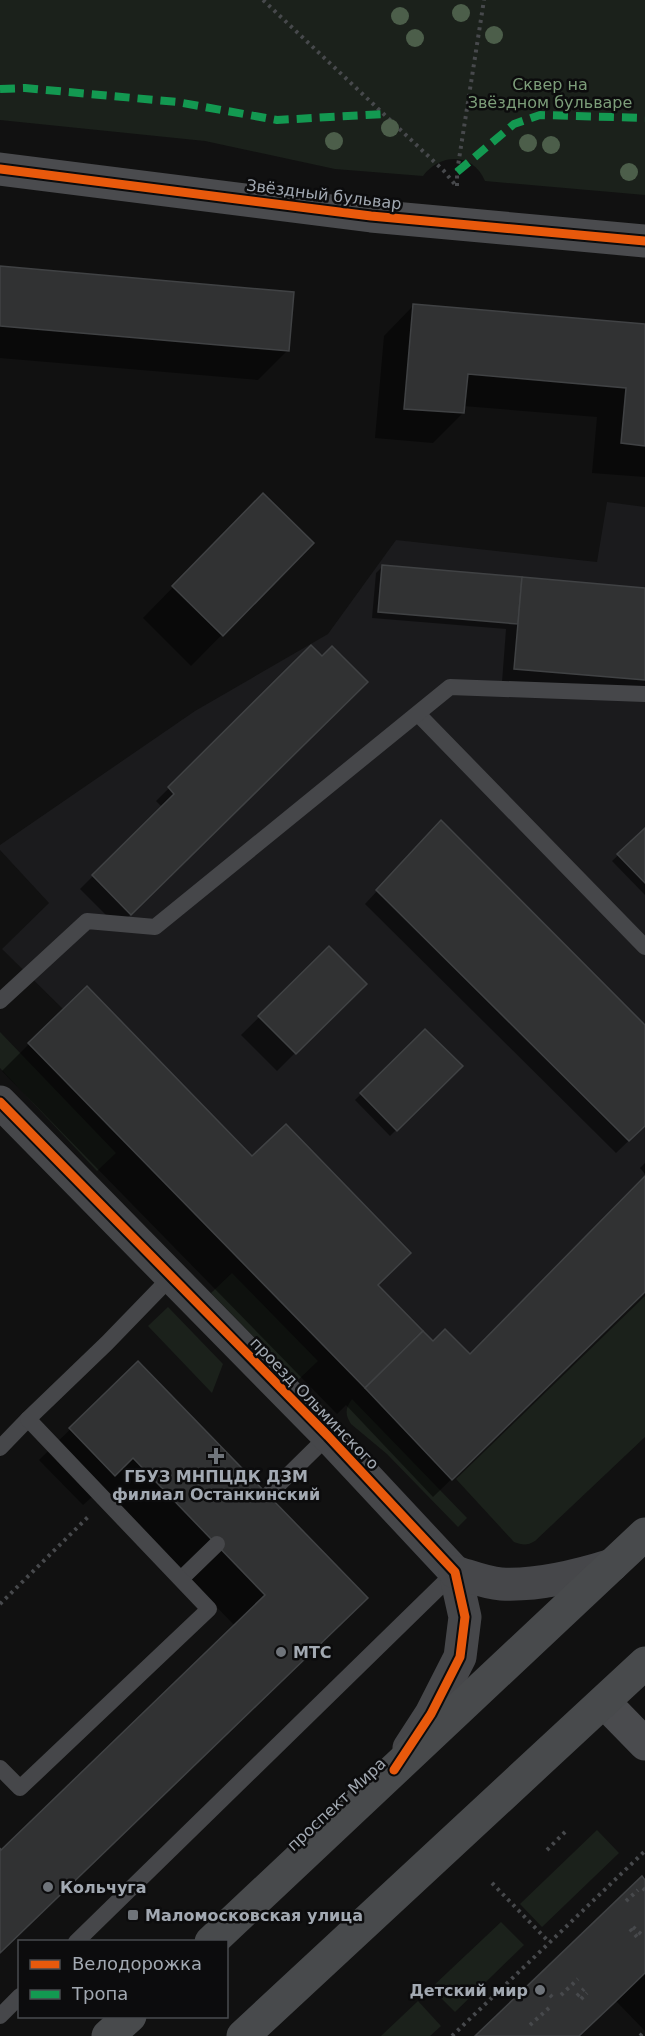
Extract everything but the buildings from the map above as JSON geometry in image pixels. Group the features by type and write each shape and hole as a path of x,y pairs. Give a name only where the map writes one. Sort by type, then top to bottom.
{"main road":[{"name":"проспект Мира","path":"212,1940 645,1534"},
{"path":"243,2036 645,1662"},
{"path":"108,2036 128,2018"}],"street":[{"name":"Звёздный бульвар","path":"0,169 371,216 645,241"},
{"name":"проезд Ольминского","path":"0,1102 170,1278 328,1436 455,1572"},
{"path":"394,1770 431,1714 460,1657 465,1617 455,1572 499,1584 574,1577 612,1565"},
{"path":"604,1701 645,1744"}],"lane":[{"path":"0,1001 87,921 155,927 450,687 645,694"},
{"path":"418,714 645,947"},
{"path":"0,1448 170,1278"},
{"path":"0,1768 20,1788 209,1608 28,1419"},
{"path":"268,1495 328,1436"},
{"path":"182,1578 217,1544"},
{"path":"77,1940 455,1572"},
{"path":"0,2016 18,1998"}],"path":[{"path":"263,0 444,171 458,187 457,172 484,0"},
{"path":"0,1604 106,1500"},
{"path":"547,1850 567,1830"},
{"path":"452,2036 645,1851"},
{"path":"492,1883 549,1942"},
{"path":"626,1901 638,1890"},
{"path":"632,1928 640,1936"},
{"path":"561,1995 578,1979"},
{"path":"579,1997 586,1991"},
{"path":"530,2025 549,2007"},
{"path":"640,2036 645,2031"}],"shaded area":[{"path":"607,502 645,507 645,1292 452,1480 28,1043 63,1009 2,949 49,903 0,850 0,845 195,711 328,634 396,540 597,562"}],"green space":[{"name":"Сквер на Звёздном бульваре","path":"0,0 645,0 645,195 485,181 473,165 456,159 438,163 423,176 335,169 205,141 0,120"},
{"path":"0,1032 116,1153 97,1171 0,1068"},
{"path":"232,1273 318,1361 297,1381 211,1293"},
{"path":"645,1296 645,1437 535,1541 529,1544 514,1542 456,1479"},
{"path":"168,1307 223,1364 212,1393 148,1326"},
{"path":"352,1399 467,1518 458,1527 387,1454 351,1424 347,1412"},
{"path":"597,1830 619,1853 542,1927 520,1904"},
{"path":"501,1922 524,1945 455,2012 431,1988"},
{"path":"418,2001 441,2026 430,2036 381,2036"}],"marked path":[{"path":"0,89 25,88 177,102 277,120 384,114"},
{"path":"457,172 514,124 540,115 645,118"}],"cycle path":[{"path":"0,169 371,216 645,241"},
{"path":"0,1102 328,1436 455,1572 465,1617 460,1657 431,1714 394,1770"}],"place":[{"name":"ГБУЗ МНПЦДК ДЗМ филиал Останкинский","path":"216,1456"},
{"name":"МТС","path":"281,1652"},
{"name":"Кольчуга","path":"48,1887"},
{"name":"Маломосковская улица","path":"133,1915"},
{"name":"Детский мир","path":"540,1990"}]}
